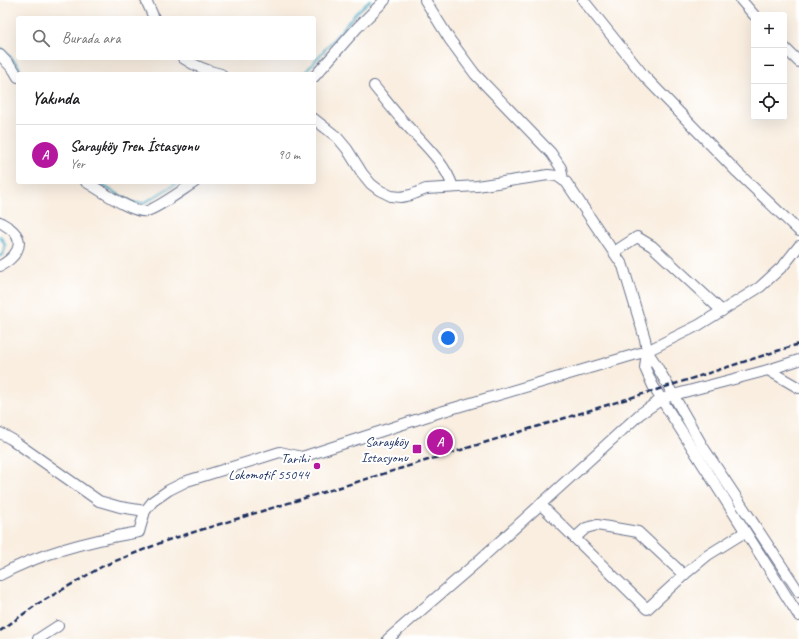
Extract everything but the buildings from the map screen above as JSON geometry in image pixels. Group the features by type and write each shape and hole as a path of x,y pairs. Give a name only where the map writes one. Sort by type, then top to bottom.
{"street":[{"path":"146,0 153,16"},
{"path":"316,75 357,28 385,0"},
{"path":"425,0 450,40 475,74 559,162 562,180"},
{"path":"583,0 644,76 737,172 799,231"},
{"path":"741,0 751,12"},
{"path":"785,48 799,62"},
{"path":"0,54 16,74"},
{"path":"186,60 192,64 214,72"},
{"path":"374,86 444,167 450,176 453,187"},
{"path":"316,121 337,137 371,184 391,196 401,197 426,189 477,186 548,175 557,176 566,182 623,266 645,339 645,368 653,386 799,616"},
{"path":"89,184 133,209 142,211 153,209 192,184"},
{"path":"0,222 15,233 18,242 17,251 13,258 0,266"},
{"path":"614,252 637,237 652,246 722,311"},
{"path":"0,575 33,560 75,547 116,536 139,532 145,511 153,501 169,490 187,481 280,452 302,456 438,413 646,351 699,325 760,287 784,265 799,246"},
{"path":"646,351 704,447 799,592"},
{"path":"388,639 475,564 640,414 662,399 799,360"},
{"path":"768,370 799,388"},
{"path":"0,433 11,439 99,501 120,508 145,511"},
{"path":"540,504 647,609 708,555 745,532"},
{"path":"575,538 586,528 597,525 638,532 684,575"},
{"path":"38,639 58,626"}],"waterway":[{"path":"316,60 356,13 370,0"},
{"path":"0,47 18,65 21,72"},
{"path":"306,72 316,60"},
{"path":"100,184 134,203 144,203 176,184"},
{"path":"0,236 5,244 3,254 0,256"}],"railway":[{"path":"0,631 36,605 103,566 168,540 656,390 799,344"}],"place":[{"name":"Sarayköy Tren İstasyonu","path":"440,442"},
{"name":"Sarayköy Istasyonu","path":"417,449"},
{"name":"Tarihi Lokomotif 55044","path":"317,466"}]}
